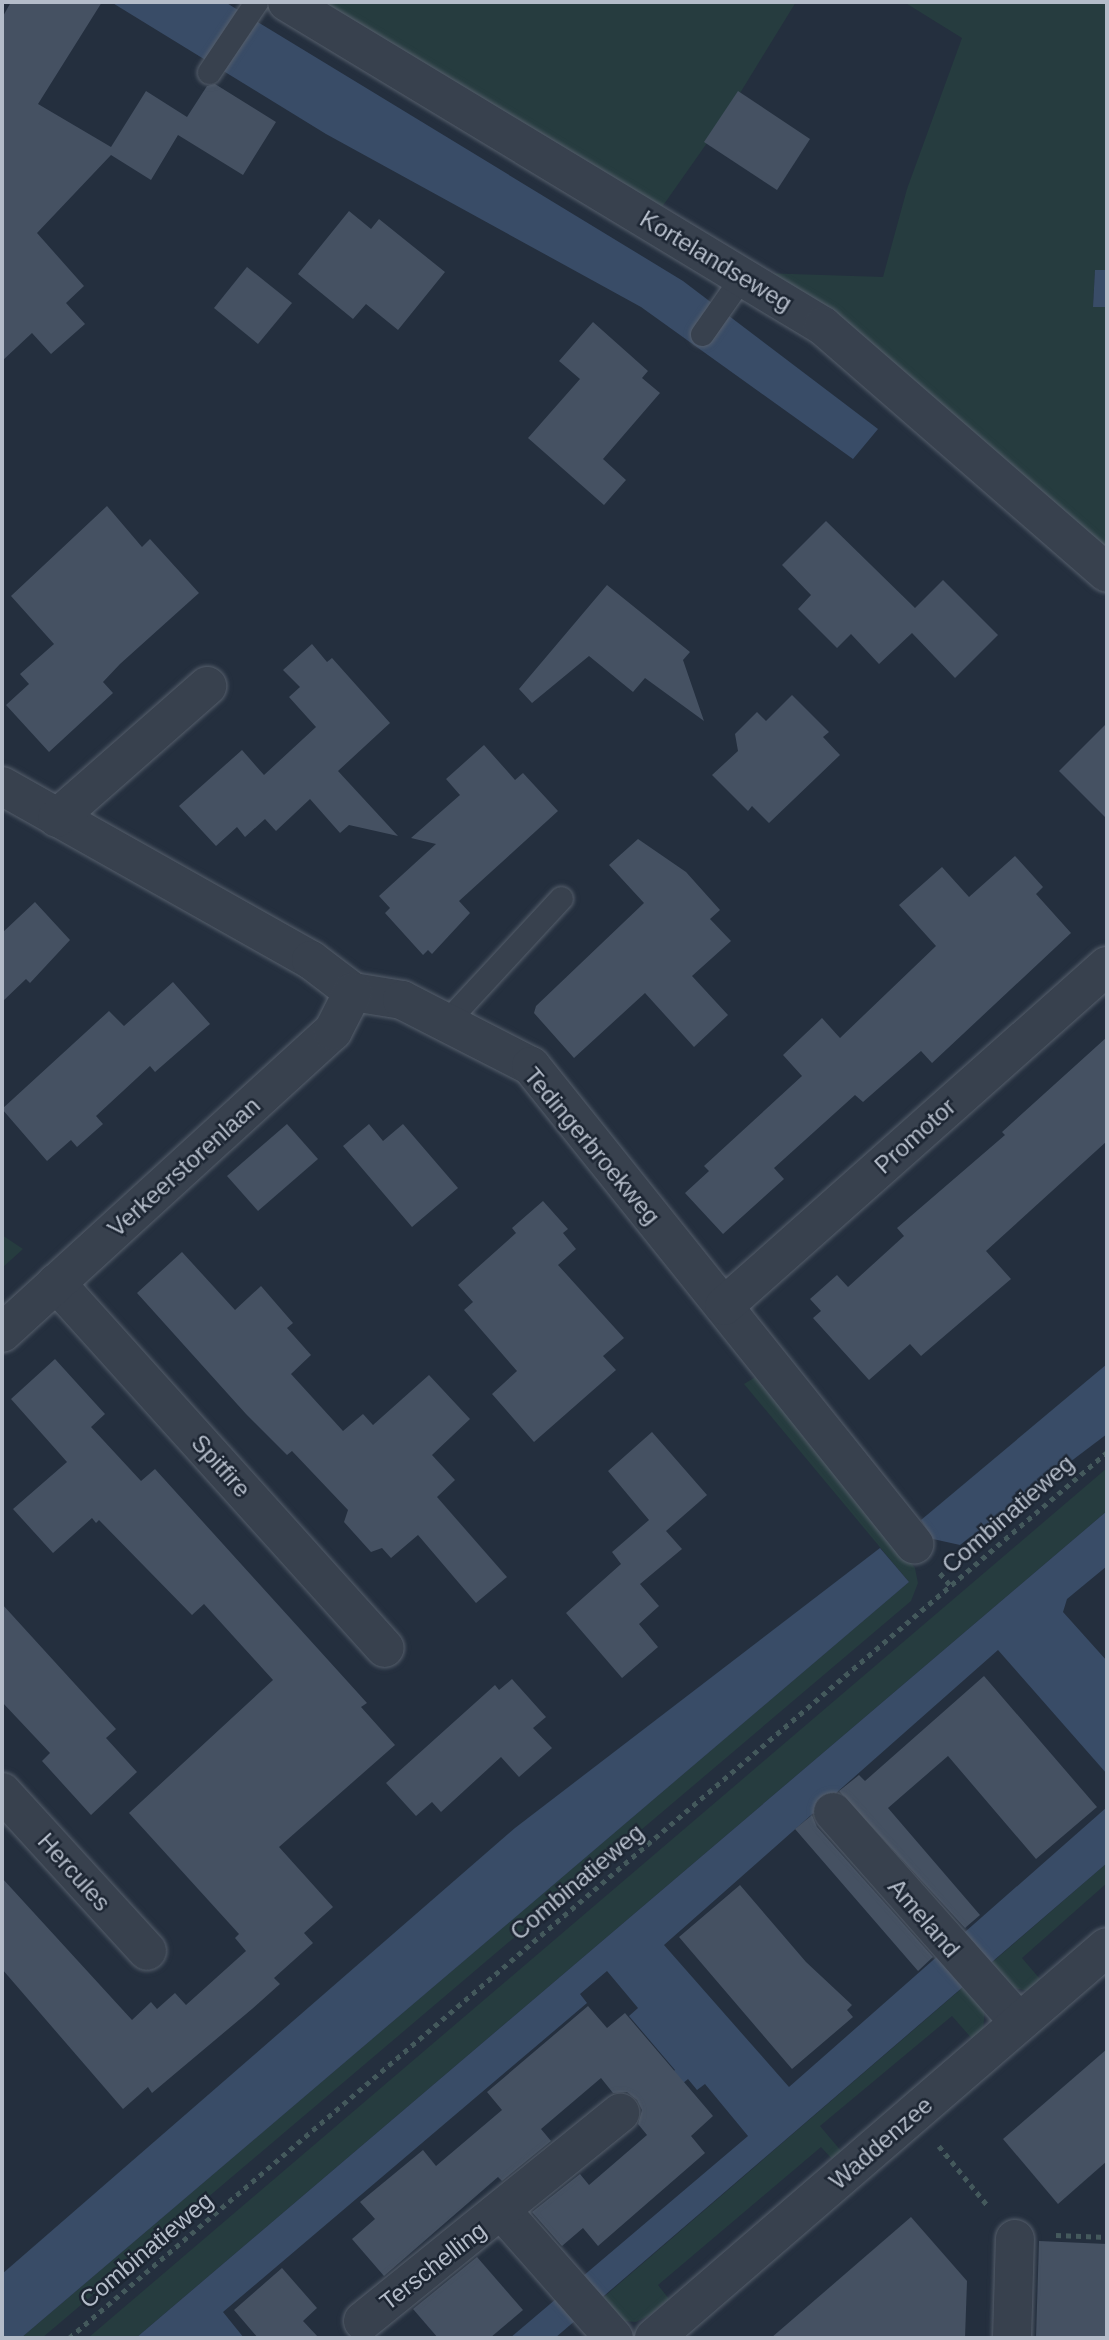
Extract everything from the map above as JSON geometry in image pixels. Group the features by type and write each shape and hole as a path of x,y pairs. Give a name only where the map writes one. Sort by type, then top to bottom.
{"street":[{"name":"Kortelandseweg","path":"287,2 823,326 1107,573"},
{"path":"57,818 207,686"},
{"name":"Tedingerbroekweg","path":"2,786 311,960 354,992 402,1000 448,1020 531,1066 914,1544"},
{"name":"Promotor","path":"723,1306 1107,966"},
{"name":"Verkeerstorenlaan","path":"2,1333 333,1031 354,992"},
{"name":"Spitfire","path":"56,1283 385,1648"},
{"name":"Hercules","path":"2,1792 147,1951"},
{"name":"Ameland","path":"833,1812 937,1934 1019,2022"},
{"name":"Waddenzee","path":"654,2338 915,2116 1107,1947"},
{"name":"Terschelling","path":"363,2321 620,2113"},
{"name":"Terschelling","path":"502,2211 605,2328"},
{"path":"1012,2338 1015,2239"}],"lane":[{"path":"209,72 256,2"},
{"path":"702,334 742,277"},
{"path":"448,1020 561,898"}],"path":[{"name":"Combinatieweg","path":"69,2338 1107,1452"},
{"path":"915,2116 1015,2239"}],"green space":[{"path":"299,2 796,2 726,116 655,217"},
{"path":"904,2 1107,2 1107,270 1095,270 1093,306 1107,307 1107,565 736,272 883,277 907,189 962,38"},
{"path":"2,1235 23,1249 2,1268"},
{"path":"757,1376 915,1568 918,1583 911,1601 42,2338 21,2338 909,1582 744,1384"},
{"path":"1107,1468 1107,1511 136,2338 88,2338"},
{"path":"1107,1863 1107,1883 1022,1958 1040,1979 1029,1991 1004,1986 988,1966"},
{"path":"968,1983 985,2007 983,2032 974,2041 952,2016 820,2126 842,2152 833,2160 821,2147 658,2285 669,2299 650,2315 636,2322 622,2321 598,2302"}],"water":[{"path":"111,2 225,2 683,281 878,429 853,459 641,307 326,134"},
{"path":"1095,270 1107,270 1107,307 1093,307"},
{"path":"1107,1364 1107,1434 960,1545 933,1539 921,1520"},
{"path":"1107,1511 1107,1566 1067,1599 1063,1612 1107,1661 1107,1774 998,1650 664,1945 789,2087 1107,1807 1107,1863 555,2338 510,2338 748,2136 705,2084 697,2090 688,2079 659,2103 650,2092 675,2070 629,2016 638,2008 607,1971 580,1994 587,2003 223,2312 244,2338 136,2338"},
{"path":"880,1548 909,1582 21,2338 2,2338 2,2274 515,1828"}],"building":[{"path":"11,2 102,2 38,104 111,147 146,91 187,117 207,86 215,84 276,122 243,175 178,135 151,180 111,155 37,233 84,286 66,303 85,324 51,354 32,333 2,361 2,18"},
{"path":"738,91 810,139 777,190 704,142"},
{"path":"349,211 371,229 379,219 445,272 398,330 366,304 353,319 298,274"},
{"path":"247,267 292,303 258,344 214,308"},
{"path":"593,322 648,371 642,378 660,393 603,459 626,480 604,505 528,438 580,379 559,361"},
{"path":"107,506 142,547 150,539 199,593 103,682 113,693 49,752 6,705 29,684 20,674 54,644 11,596"},
{"path":"826,521 915,608 943,580 998,635 955,678 912,633 879,664 851,634 837,648 798,609 811,595 782,565"},
{"path":"607,585 690,652 683,660 704,721 645,678 633,692 589,656 532,703 519,689"},
{"path":"312,644 327,662 332,658 390,723 338,771 398,836 349,825 340,833 310,799 276,831 265,819 245,837 237,827 216,846 179,806 242,750 264,775 316,727 289,697 300,687 283,670"},
{"path":"792,695 829,732 823,737 840,755 769,823 752,806 748,811 712,775 738,751 735,734 757,712 766,721"},
{"path":"1107,723 1107,819 1059,771"},
{"path":"484,745 515,780 523,773 558,811 459,901 470,913 432,954 428,950 423,955 385,913 390,908 379,896 436,844 411,838 460,795 446,779"},
{"path":"638,839 686,872 720,910 710,919 731,941 692,976 728,1015 694,1047 645,993 574,1058 534,1013 536,1006 644,903 609,865"},
{"path":"1015,856 1043,887 1036,894 1071,933 932,1063 921,1051 863,1102 855,1095 774,1168 784,1179 723,1234 685,1193 709,1171 704,1166 802,1076 783,1055 822,1018 840,1038 936,946 899,905 942,867 969,897"},
{"path":"35,902 70,940 30,983 26,979 2,1002 2,933"},
{"path":"173,982 210,1024 155,1072 150,1066 96,1116 103,1124 77,1147 71,1140 47,1161 2,1109 109,1011 124,1026"},
{"path":"1107,1037 1107,1141 986,1251 1011,1279 921,1356 910,1344 869,1380 813,1318 821,1311 810,1299 837,1275 848,1287 904,1236 897,1228 1005,1135 1002,1132"},
{"path":"287,1124 318,1159 258,1211 227,1176"},
{"path":"369,1124 383,1141 403,1124 458,1188 412,1227 343,1146"},
{"path":"543,1201 568,1229 563,1233 576,1249 558,1265 624,1338 603,1356 616,1370 534,1442 492,1394 517,1371 464,1310 473,1302 458,1285 516,1233 512,1228"},
{"path":"182,1252 235,1310 261,1286 293,1323 287,1328 311,1355 291,1374 343,1431 363,1414 373,1425 429,1375 470,1419 432,1455 455,1480 437,1497 507,1577 476,1603 418,1535 391,1558 382,1548 371,1552 344,1522 348,1510 292,1451 287,1455 246,1414 137,1293"},
{"path":"55,1359 105,1414 91,1427 141,1481 155,1469 367,1703 361,1707 395,1745 279,1847 333,1907 304,1933 313,1943 274,1978 280,1984 252,2009 152,2093 148,2087 123,2109 2,1969 2,1878 132,2020 151,2002 157,2009 175,1993 186,2005 246,1951 235,1938 239,1934 129,1813 273,1680 204,1604 192,1615 99,1520 96,1523 92,1518 53,1553 13,1509 67,1462 11,1399"},
{"path":"652,1432 707,1495 666,1531 682,1549 640,1584 659,1606 639,1624 658,1647 622,1678 566,1613 621,1564 612,1552 649,1520 608,1471"},
{"path":"2,1604 116,1729 106,1738 137,1772 91,1815 42,1761 50,1753 2,1702"},
{"path":"984,1676 1097,1807 1036,1859 948,1756 888,1808 980,1915 965,1928 839,1791 859,1775 865,1781"},
{"path":"512,1679 546,1717 533,1728 552,1748 519,1777 501,1757 441,1812 432,1802 416,1816 386,1783 495,1685 499,1690"},
{"path":"812,1815 817,1827 933,1957 918,1971 795,1829"},
{"path":"740,1885 806,1962 852,2005 847,2010 853,2017 792,2069 679,1937"},
{"path":"588,2006 607,2028 625,2013 713,2116 691,2136 705,2153 598,2246 583,2228 562,2246 532,2212 580,2174 589,2185 647,2135 638,2124 642,2110 637,2100 627,2092 613,2093 601,2078 541,2129 551,2141 502,2181 498,2177 384,2276 352,2239 375,2219 360,2202 423,2150 436,2166 502,2110 487,2092"},
{"path":"1107,2049 1107,2161 1058,2204 1003,2139"},
{"path":"911,2217 967,2281 965,2338 771,2338"},
{"path":"1039,2241 1107,2244 1107,2338 1036,2338"},
{"path":"477,2257 523,2310 490,2338 438,2338 413,2309"},
{"path":"282,2268 317,2308 303,2321 319,2338 258,2338 234,2310"}]}
